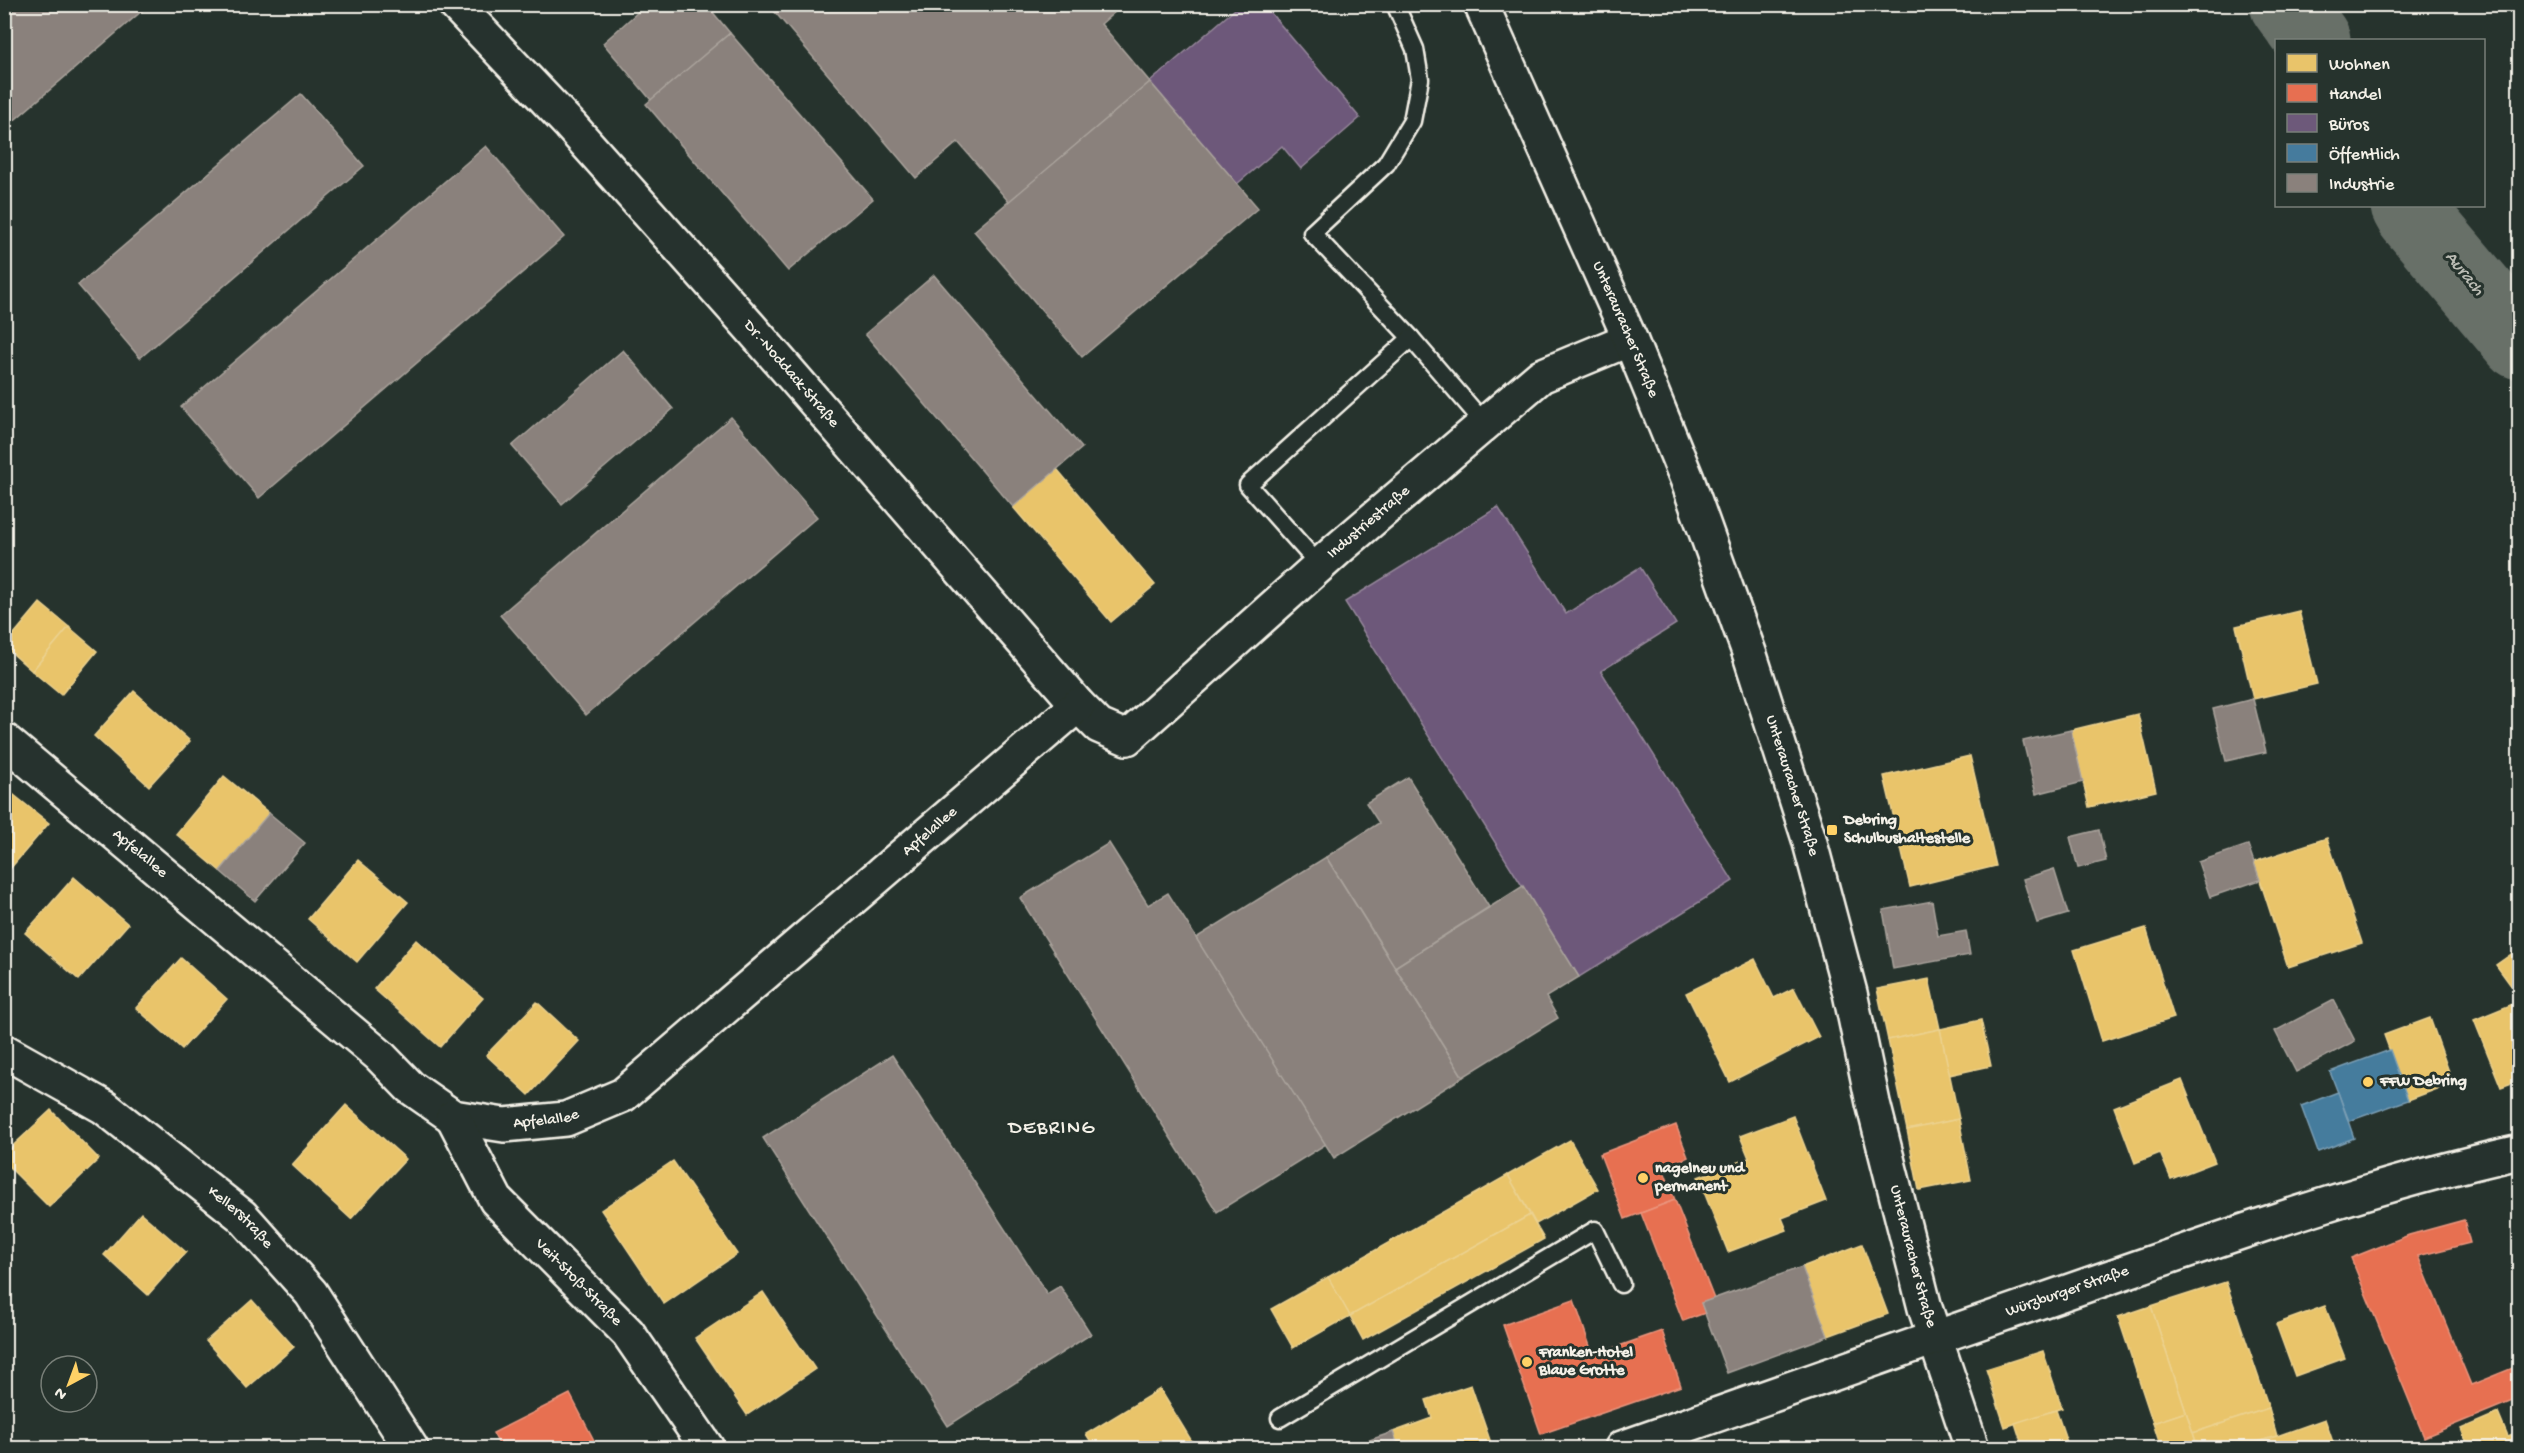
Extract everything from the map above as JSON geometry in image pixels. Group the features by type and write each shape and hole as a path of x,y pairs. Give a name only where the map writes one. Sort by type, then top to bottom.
{"street":[{"name":"Dr.-Noddack-Straße","path":"455,4 602,160 1078,705 1099,726 1127,738"},
{"name":"Unterauracher Straße","path":"1481,4 1630,339 1687,479 1746,644 1809,839 1850,993 1876,1114 1925,1308 1972,1449"},
{"name":"Industriestraße","path":"1127,738 1320,566 1541,376 1630,339"},
{"name":"Apfelallee","path":"4,740 379,1055 410,1087 453,1117 504,1125 566,1119 623,1095 1078,705"},
{"name":"Kellerstraße","path":"4,1051 104,1107 242,1216 312,1293 411,1449"},
{"name":"Veit-Stoß-Straße","path":"453,1117 496,1200 628,1333 707,1449"},
{"name":"Würzburger Straße","path":"1622,1449 1935,1337 2354,1195 2520,1152"}],"lane":[{"path":"1395,4 1415,49 1420,79 1412,122 1386,164 1312,233 1411,338 1485,424"},
{"path":"1320,566 1248,485 1411,338"},
{"path":"1280,1418 1595,1230 1621,1284"}],"building: Wohnen":[{"path":"1057,469 1155,585 1111,622 1013,507"},
{"path":"40,603 69,627 32,671 4,646"},
{"path":"2299,611 2317,684 2253,699 2236,626"},
{"path":"69,627 97,651 61,695 32,671"},
{"path":"134,691 190,741 149,786 94,736"},
{"path":"2138,714 2156,791 2089,807 2071,730"},
{"path":"1970,756 1996,866 1910,887 1884,776"},
{"path":"224,776 269,813 220,871 176,834"},
{"path":"4,787 49,823 4,876"},
{"path":"2327,838 2362,943 2288,967 2254,862"},
{"path":"358,860 408,902 357,962 308,919"},
{"path":"74,877 128,924 79,980 25,933"},
{"path":"2146,928 2174,1018 2102,1041 2074,950"},
{"path":"416,940 483,998 440,1047 374,989"},
{"path":"2520,948 2520,998 2496,965"},
{"path":"181,958 227,999 182,1049 136,1008"},
{"path":"1755,959 1774,998 1794,988 1819,1037 1730,1082 1686,993"},
{"path":"1929,979 1940,1029 1888,1040 1877,989"},
{"path":"2520,1001 2520,1080 2501,1087 2474,1020"},
{"path":"537,1002 579,1041 529,1095 486,1055"},
{"path":"2430,1018 2453,1083 2408,1100 2384,1035"},
{"path":"1981,1020 1991,1066 1949,1075 1940,1029"},
{"path":"1940,1029 1959,1119 1907,1130 1888,1040"},
{"path":"2182,1080 2215,1162 2171,1179 2160,1153 2135,1163 2114,1107"},
{"path":"346,1105 406,1159 351,1219 292,1165"},
{"path":"51,1110 99,1159 49,1207 4,1162 4,1154"},
{"path":"1793,1116 1826,1201 1782,1218 1787,1230 1728,1252 1698,1177 1749,1158 1740,1136"},
{"path":"1959,1119 1971,1180 1919,1190 1907,1130"},
{"path":"1570,1140 1598,1189 1536,1224 1508,1175"},
{"path":"673,1161 737,1254 664,1304 601,1210"},
{"path":"1508,1175 1530,1215 1350,1316 1328,1277"},
{"path":"141,1213 186,1252 148,1295 104,1255"},
{"path":"1530,1215 1544,1239 1363,1340 1350,1316"},
{"path":"1862,1244 1888,1314 1828,1336 1802,1267"},
{"path":"1328,1277 1350,1316 1293,1348 1271,1309"},
{"path":"2226,1282 2269,1408 2193,1433 2151,1306"},
{"path":"763,1292 815,1369 747,1415 695,1338"},
{"path":"252,1300 294,1347 247,1388 206,1341"},
{"path":"2151,1306 2186,1412 2153,1423 2118,1317"},
{"path":"2325,1306 2345,1358 2295,1376 2276,1324"},
{"path":"2043,1351 2062,1408 2005,1427 1986,1369"},
{"path":"1471,1385 1492,1446 1485,1448 1399,1448 1393,1432 1432,1418 1426,1400"},
{"path":"1160,1389 1196,1448 1095,1448 1086,1434"},
{"path":"2269,1408 2277,1436 2237,1448 2198,1448 2193,1433"},
{"path":"2056,1410 2069,1448 2023,1448 2015,1423"},
{"path":"2186,1412 2198,1448 2161,1448 2153,1423"},
{"path":"2498,1413 2508,1437 2520,1432 2520,1448 2469,1448 2461,1429"},
{"path":"2325,1419 2335,1448 2237,1448 2277,1436"}],"building: Handel":[{"path":"1676,1125 1688,1157 1663,1168 1675,1200 1625,1219 1600,1154"},
{"path":"1675,1200 1714,1299 1701,1303 1705,1313 1683,1321 1641,1213"},
{"path":"2464,1220 2470,1243 2418,1256 2471,1385 2520,1365 2520,1398 2424,1437 2351,1258 2409,1235"},
{"path":"1574,1300 1593,1355 1662,1331 1681,1386 1541,1434 1503,1325"},
{"path":"570,1394 598,1448 501,1448 493,1433"}],"building: Büros":[{"path":"1241,4 1263,4 1360,118 1301,169 1282,146 1237,184 1150,82"},
{"path":"1498,507 1566,614 1640,567 1676,624 1601,671 1733,881 1579,977 1345,602"}],"building: Öffentlich":[{"name":"FFW Debring","path":"2390,1050 2408,1100 2349,1121 2330,1072"},
{"path":"2338,1092 2354,1138 2318,1152 2301,1106"}],"building: Industrie":[{"path":"4,4 150,4 4,129"},
{"path":"647,4 706,4 730,33 651,100 603,43"},
{"path":"768,4 1124,4 1101,24 1150,82 1009,202 958,142 916,178"},
{"path":"730,33 873,199 788,271 646,104"},
{"path":"1150,82 1258,208 1082,357 974,231"},
{"path":"301,94 364,166 140,358 78,285"},
{"path":"486,146 564,237 259,498 181,407"},
{"path":"934,275 1082,448 1013,507 865,334"},
{"path":"623,350 673,409 562,504 512,446"},
{"path":"731,417 817,517 586,715 500,615"},
{"path":"2253,699 2266,752 2226,761 2213,709"},
{"path":"2071,730 2083,782 2036,794 2023,741"},
{"path":"1408,777 1489,907 1395,967 1326,857 1379,823 1366,803"},
{"path":"269,813 305,843 255,901 220,871"},
{"path":"2099,830 2106,861 2078,868 2070,837"},
{"path":"1109,843 1148,905 1168,893 1326,1144 1217,1212 1020,898"},
{"path":"2248,845 2260,880 2210,897 2198,862"},
{"path":"1326,857 1463,1077 1334,1158 1196,938"},
{"path":"2054,869 2068,914 2037,923 2023,879"},
{"path":"1523,886 1579,977 1546,997 1558,1018 1463,1077 1395,967"},
{"path":"1932,901 1938,936 1966,931 1970,955 1893,969 1883,910"},
{"path":"2334,1000 2355,1041 2296,1072 2275,1031"},
{"path":"892,1055 1047,1294 1060,1286 1091,1334 948,1426 763,1138"},
{"path":"1802,1267 1828,1336 1727,1373 1701,1303"},
{"path":"1393,1432 1399,1448 1349,1448 1349,1447"}],"waterway":[{"name":"Aurach","path":"2287,4 2312,39"},
{"name":"Aurach","path":"2409,207 2520,342"}],"place":[{"name":"Debring Schulbushaltestelle","path":"1832,830"},
{"name":"FFW Debring","path":"2368,1082"},
{"name":"nagelneu und permanent","path":"1643,1178"},
{"name":"Franken-Hotel Blaue Grotte","path":"1527,1362"}],"district":[{"name":"DEBRING","path":"1052,1129"}]}
